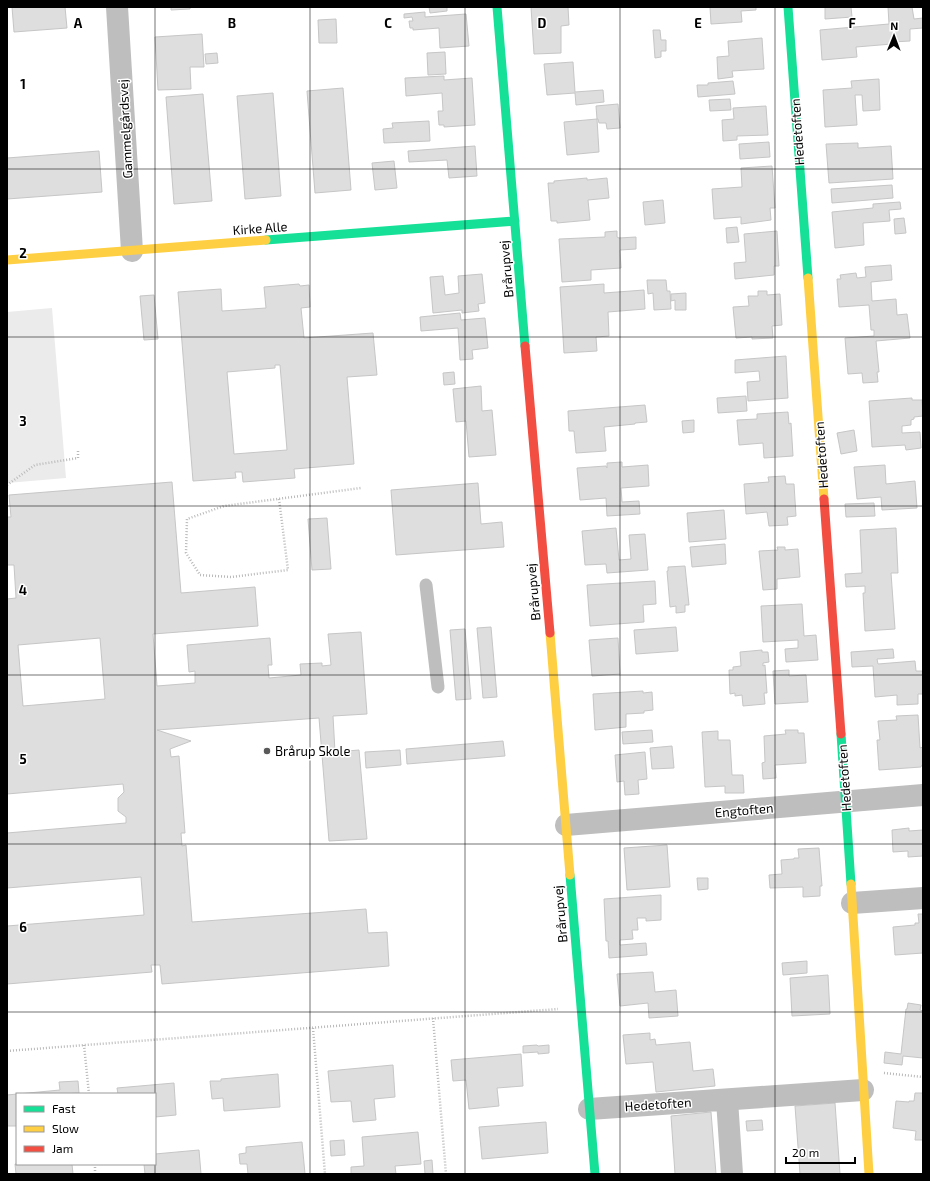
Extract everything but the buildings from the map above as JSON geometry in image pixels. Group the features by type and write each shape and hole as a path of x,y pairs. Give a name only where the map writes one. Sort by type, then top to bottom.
{"street":[{"name":"Gammelgårdsvej","path":"117,7 132,251"},
{"name":"Brårupvej","path":"497,7 595,1174"},
{"name":"Hedetoften","path":"788,7 846,801 862,1080 869,1174"},
{"name":"Kirke Alle","path":"7,260 515,222"},
{"name":"Engtoften","path":"566,825 923,795"},
{"path":"852,903 923,898"},
{"name":"Hedetoften","path":"590,1109 727,1100 862,1080"},
{"path":"727,1100 732,1174"}],"lane":[{"path":"426,586 438,687"}],"path":[{"path":"7,485 35,465 78,458 78,450"},
{"path":"279,499 288,570 231,577 200,575 186,553 187,519 224,506 361,488"},
{"path":"7,1051 581,1007"},
{"path":"433,1018 446,1174"},
{"path":"313,1028 325,1174"},
{"path":"84,1045 89,1093"},
{"path":"862,1080 923,1077"}],"shaded area":[{"path":"52,308 66,478 7,483 7,312"}],"traffic: fast":[{"path":"497,7 525,346"},
{"path":"788,7 808,278"},
{"path":"266,240 515,221"},
{"path":"841,734 851,884"},
{"path":"570,875 595,1174"}],"traffic: slow":[{"path":"7,260 266,240"},
{"path":"808,278 824,499"},
{"path":"550,633 570,875"},
{"path":"851,884 869,1174"}],"traffic: jam":[{"path":"525,346 550,633"},
{"path":"824,499 841,734"}],"place":[{"name":"Brårup Skole","path":"267,751"}]}
